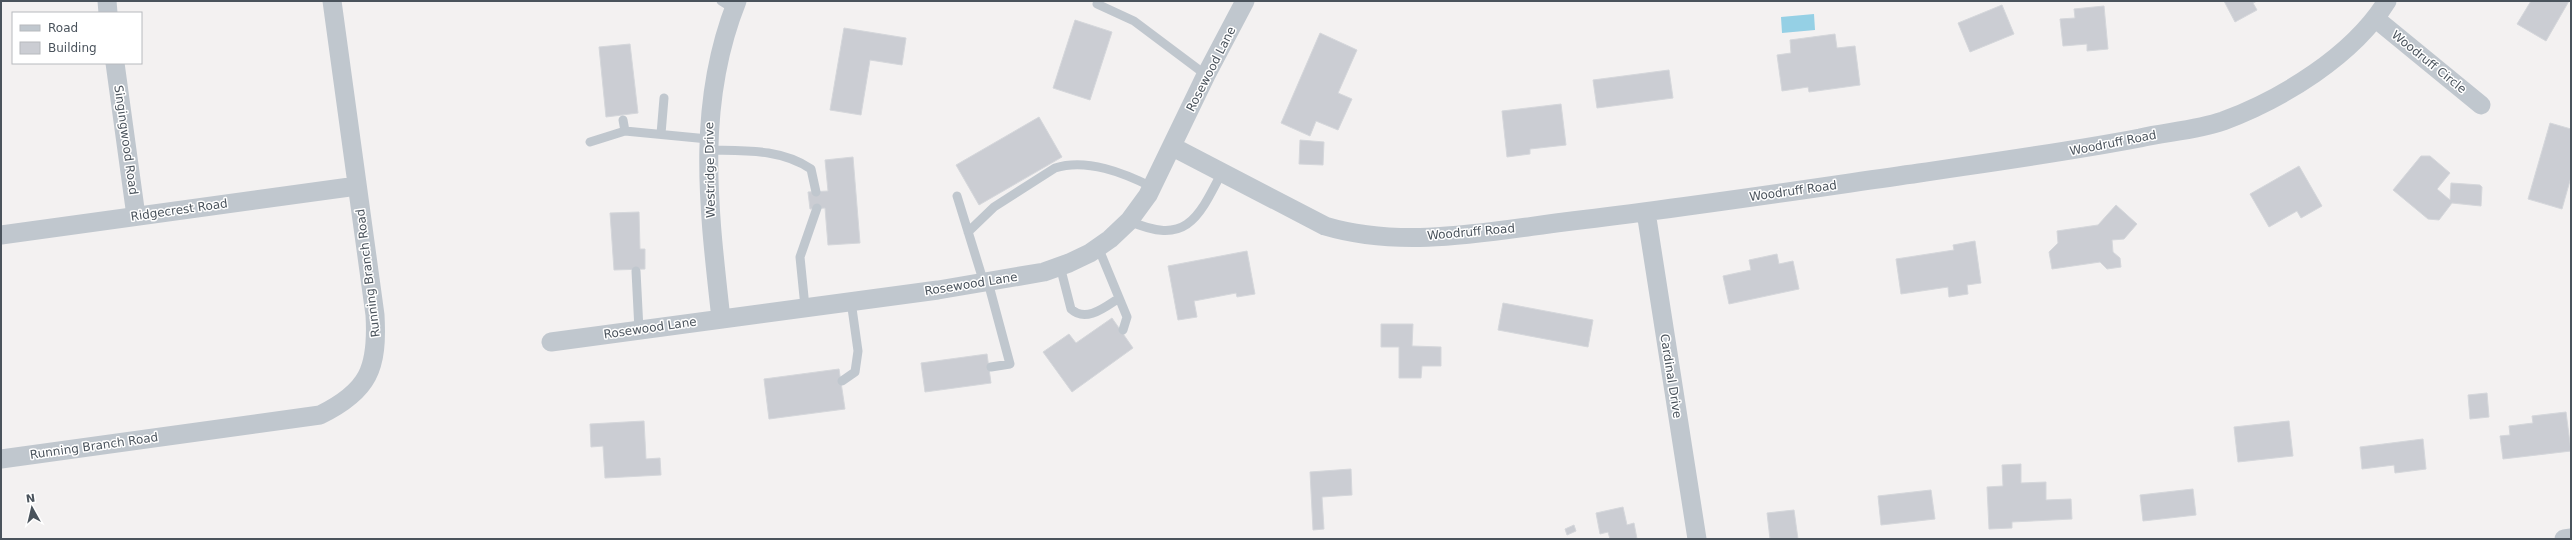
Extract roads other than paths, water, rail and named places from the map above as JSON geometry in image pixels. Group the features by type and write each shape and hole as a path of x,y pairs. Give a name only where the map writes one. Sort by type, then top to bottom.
{"street":[{"path":"107,1 108,12"},
{"name":"Running Branch Road","path":"1,459 320,415 342,405 355,392 371,371 376,340 332,1"},
{"name":"Rosewood Lane","path":"551,342 986,283 1044,272 1060,266 1098,247 1129,221 1152,187 1173,147 1206,75 1245,1"},
{"name":"Woodruff Road","path":"1173,147 1221,174 1325,226 1349,233 1384,237 1462,234 1646,212 2075,150 2218,122 2262,106 2300,85 2376,19 2387,1"},
{"name":"Westridge Drive","path":"721,319 708,195 707,144 715,78 731,4"},
{"name":"Woodruff Circle","path":"2376,19 2481,105"},
{"name":"Singingwood Road","path":"115,64 136,216"},
{"name":"Ridgecrest Road","path":"1,235 357,186"},
{"name":"Cardinal Drive","path":"1646,212 1696,539"},
{"path":"2564,539 2571,538"}],"lane":[{"path":"1097,4 1134,21 1206,75"},
{"path":"660,134 664,98"},
{"path":"624,120 625,131"},
{"path":"590,142 625,131 660,134 707,144 777,154 800,162 811,169 816,192"},
{"path":"968,232 994,207 1055,168 1065,165 1078,164 1123,173 1152,187"},
{"path":"1129,221 1150,230 1170,231 1182,227 1194,219 1204,208 1221,174"},
{"path":"958,196 1010,364 991,367"},
{"path":"805,307 800,257 817,208"},
{"path":"1098,247 1127,316 1123,330"},
{"path":"1060,266 1071,309 1076,313 1084,315 1096,312 1119,298"},
{"path":"636,271 639,330"},
{"path":"842,381 855,372 858,360 851,301"}],"water":[{"path":"1814,14 1815,30 1782,33 1781,17"}]}
